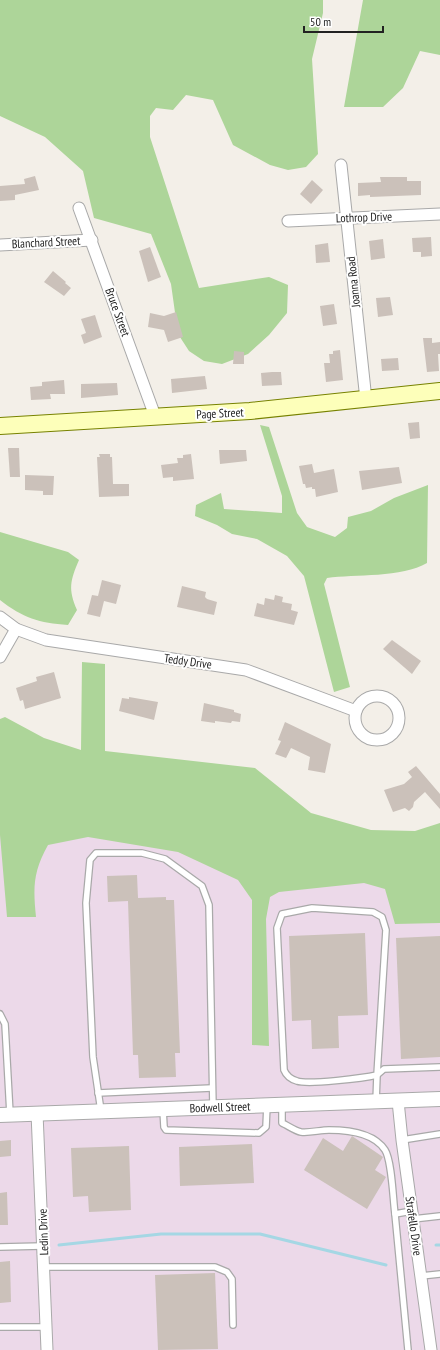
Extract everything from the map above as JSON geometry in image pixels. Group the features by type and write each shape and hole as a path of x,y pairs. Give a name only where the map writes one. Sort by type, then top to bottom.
{"main road":[{"name":"Page Street","path":"0,426 250,411 366,400 440,391"}],"street":[{"name":"Joanna Road","path":"341,165 366,400"},
{"name":"Bruce Street","path":"79,208 92,240 155,416"},
{"name":"Lothrop Drive","path":"288,221 440,214"},
{"name":"Blanchard Street","path":"0,245 92,240"},
{"name":"Teddy Drive","path":"0,617 16,629 46,640 246,670 356,711"},
{"path":"0,658 16,629"},
{"name":"Bodwell Street","path":"5,1114 440,1099"},
{"name":"Strafello Drive","path":"398,1101 431,1350"},
{"name":"Ledin Drive","path":"37,1113 46,1350"}],"lane":[{"path":"101,1111 93,1057 86,903 90,860 96,853 142,853 165,859 202,886 209,905 213,1107"},
{"path":"376,1102 377,1075 386,930 382,917 373,912 312,908 282,914 277,928 284,1070 287,1076 298,1082 362,1079 377,1075 384,1069 440,1067"},
{"path":"0,1014 4,1024 5,1114"},
{"path":"98,1093 212,1088"},
{"path":"163,1109 164,1127 166,1130 258,1132 266,1127 267,1105"},
{"path":"282,1105 282,1122 300,1132 330,1130 354,1133 370,1137 385,1151 391,1179 405,1302 408,1350"},
{"path":"402,1140 440,1134"},
{"path":"394,1214 440,1216"},
{"path":"0,1247 43,1246"},
{"path":"44,1267 215,1267 227,1272 232,1279 233,1325"},
{"path":"421,1276 440,1274"},
{"path":"0,1327 46,1327"}],"shaded area":[{"path":"0,799 440,894 440,1350 0,1350"}],"green space":[{"path":"0,0 323,0 323,13 312,59 318,154 306,167 288,170 270,165 233,145 213,100 186,95 173,110 156,108 150,116 150,137 199,288 269,277 288,285 287,313 269,335 248,354 222,364 204,361 189,351 178,334 171,284 151,234 94,218 83,171 45,137 0,116"},
{"path":"363,0 440,0 440,55 420,51 403,88 383,107 344,107"},
{"path":"260,425 269,427 297,513 307,527 335,537 347,528 348,517 371,511 394,498 428,485 427,563 417,568 392,573 327,578 324,584 350,687 334,692 304,576 287,556 257,539 232,534 217,525 195,516 196,505 221,493 224,509 282,513 282,496"},
{"path":"0,532 68,552 79,560 71,585 72,596 77,610 68,625 40,621 16,611 0,600"},
{"path":"82,662 105,664 105,751 255,768 311,813 371,830 415,831 440,823 440,923 395,924 385,889 364,883 279,892 270,897 266,919 269,1046 252,1045 252,900 238,880 178,852 88,837 48,845 39,863 35,880 34,897 36,917 7,917 0,835 0,719 5,717 44,738 81,750"}],"building":[{"path":"35,176 39,190 15,195 15,200 0,201 0,186 25,184 24,179"},
{"path":"380,177 407,177 407,181 421,181 421,195 358,196 358,183 381,182"},
{"path":"312,180 323,190 311,204 300,194"},
{"path":"431,237 432,256 421,257 421,252 413,252 412,238"},
{"path":"383,239 385,258 371,260 369,241"},
{"path":"328,243 330,262 316,263 315,245"},
{"path":"150,247 161,277 148,282 139,251"},
{"path":"53,271 71,288 64,296 44,282"},
{"path":"390,297 393,315 378,317 376,298"},
{"path":"334,304 337,324 323,326 320,306"},
{"path":"176,312 183,337 168,342 164,330 148,327 150,313 164,316"},
{"path":"95,315 102,337 84,344 81,335 86,333 81,319"},
{"path":"423,338 432,338 432,343 440,342 440,354 438,354 439,371 427,372"},
{"path":"340,350 343,380 326,382 324,363 330,363 329,354 333,354 333,351"},
{"path":"234,351 244,352 244,364 233,364"},
{"path":"398,358 399,370 382,371 381,359"},
{"path":"281,372 282,385 262,386 261,373"},
{"path":"205,376 207,389 172,393 171,379"},
{"path":"64,380 65,394 50,394 51,399 31,400 30,387 42,386 42,382"},
{"path":"117,383 118,395 81,398 81,384"},
{"path":"419,422 420,438 410,439 408,423"},
{"path":"8,448 19,448 20,477 10,477"},
{"path":"219,450 246,450 247,461 220,464"},
{"path":"99,454 110,454 110,457 112,457 113,484 129,484 129,496 99,497 97,457 100,457"},
{"path":"191,454 194,479 173,481 173,477 163,478 161,465 178,463 177,458 183,458 183,455"},
{"path":"312,464 314,473 334,469 338,492 316,497 315,489 312,489 312,487 306,488 305,484 303,484 299,466"},
{"path":"399,467 402,483 362,490 359,471"},
{"path":"25,475 54,476 53,495 43,495 43,491 25,490"},
{"path":"102,580 121,585 116,604 104,601 100,617 87,614 92,595 98,596"},
{"path":"182,586 206,592 205,597 207,599 217,602 214,615 177,607"},
{"path":"275,595 283,597 282,602 292,604 291,610 298,612 294,625 254,616 257,603 264,605 265,598 274,600"},
{"path":"392,640 421,661 412,674 383,649"},
{"path":"54,672 61,698 25,709 23,700 20,701 16,688 37,681 36,677"},
{"path":"129,697 158,702 154,720 119,711 122,698 129,699"},
{"path":"204,703 234,710 234,712 241,714 240,722 232,721 231,723 215,721 215,723 201,721"},
{"path":"285,722 331,744 325,773 308,770 310,757 291,748 286,758 275,754 281,741 278,740"},
{"path":"416,766 440,794 440,809 425,792 414,802 413,807 409,811 405,808 393,812 384,790 404,784 412,777 408,772"},
{"path":"137,875 138,898 166,897 166,900 174,900 180,1053 175,1053 176,1077 139,1078 138,1055 133,1055 128,901 108,902 107,876"},
{"path":"365,933 368,1015 338,1016 339,1048 312,1049 311,1020 292,1021 289,936"},
{"path":"440,936 440,1057 401,1059 396,938"},
{"path":"352,1136 383,1157 375,1170 386,1177 367,1209 304,1170 323,1138 343,1151"},
{"path":"11,1140 11,1156 0,1157 0,1141"},
{"path":"252,1144 254,1183 180,1186 179,1147"},
{"path":"129,1146 131,1210 89,1212 88,1196 73,1197 71,1148"},
{"path":"7,1192 8,1225 0,1225 0,1193"},
{"path":"10,1261 11,1302 0,1303 0,1262"},
{"path":"215,1273 218,1349 158,1350 155,1275"}],"waterway":[{"path":"59,1245 161,1234 260,1234 386,1265"}]}
